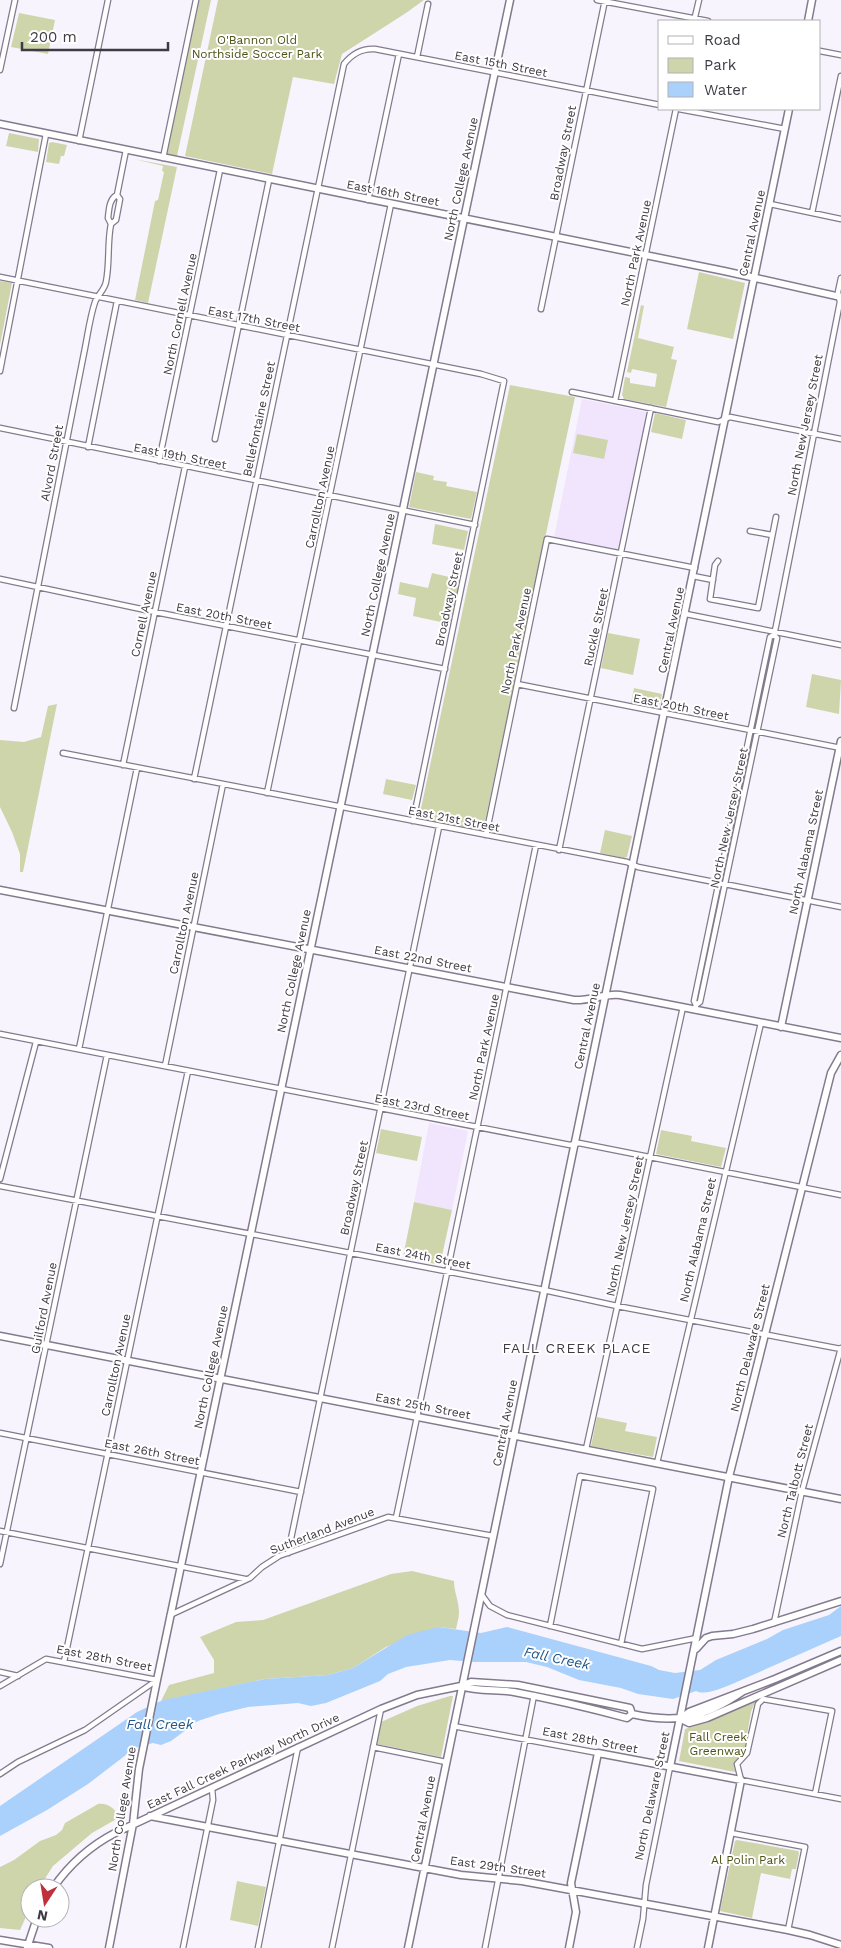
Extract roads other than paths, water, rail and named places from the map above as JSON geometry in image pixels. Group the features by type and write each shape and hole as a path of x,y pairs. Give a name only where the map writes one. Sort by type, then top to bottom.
{"main road":[{"name":"North College Avenue","path":"109,1948 133,1824 142,1754 170,1615 510,0"},
{"path":"808,20 812,0"},
{"name":"Central Avenue","path":"408,1948 790,110"},
{"name":"East 16th Street","path":"0,124 754,277 840,297"},
{"name":"North Alabama Street","path":"781,1027 840,746"},
{"name":"East 22nd Street","path":"0,890 108,909 574,1000 588,1000 612,994 620,995 683,1007 695,1007 761,1023 841,1038"},
{"name":"North Delaware Street","path":"670,1767 729,1477 831,1073 841,1055"},
{"name":"East 25th Street","path":"0,1336 841,1498"},
{"path":"694,1652 706,1638 738,1633 841,1601"},
{"path":"699,1624 704,1632 712,1636"},
{"path":"680,1719 689,1712 841,1651"},
{"name":"East Fall Creek Parkway North Drive","path":"461,1686 470,1689 498,1690 534,1696 627,1718 632,1714 660,1719 680,1719 689,1723 707,1718 841,1660"},
{"name":"East Fall Creek Parkway North Drive","path":"60,1878 68,1868 86,1852 109,1836 417,1694 461,1686 471,1682 484,1682 536,1688 630,1708 632,1714"},
{"path":"569,1948 576,1912 572,1881 598,1753"},
{"name":"East 28th Street","path":"598,1753 741,1780"},
{"path":"708,1948 741,1780"},
{"name":"East 29th Street","path":"150,1816 473,1877 498,1878 644,1903 788,1930 841,1945"},
{"path":"27,1946 33,1928"},
{"path":"0,1940 27,1946 49,1948"}],"street":[{"path":"0,70 15,0"},
{"path":"79,141 108,0"},
{"path":"163,158 196,0"},
{"path":"597,0 694,20 698,0"},
{"name":"Broadway Street","path":"541,309 605,1"},
{"path":"417,57 428,4"},
{"name":"East 15th Street","path":"344,64 353,54 367,48 658,105"},
{"path":"821,51 841,55"},
{"path":"368,200 399,54"},
{"name":"Bellefontaine Street","path":"194,779 344,64"},
{"path":"812,213 841,76"},
{"name":"North Park Avenue","path":"615,401 677,110"},
{"path":"682,110 785,129"},
{"path":"0,371 46,134"},
{"name":"Alvord Street","path":"112,224 108,218 110,205 117,194 126,150"},
{"name":"North Cornell Avenue","path":"159,462 220,170"},
{"path":"215,439 270,180"},
{"name":"Alvord Street","path":"14,708 85,348 96,300 103,292 106,283 109,265 109,235 112,224 118,214 120,199 117,194"},
{"name":"Carrollton Avenue","path":"268,793 391,204"},
{"path":"770,204 841,219"},
{"name":"East 17th Street","path":"0,277 502,378 504,381"},
{"name":"North New Jersey Street","path":"695,1007 694,1000 718,883 770,637 774,633 814,434 839,305 841,278"},
{"path":"88,447 117,301"},
{"name":"Broadway Street","path":"413,822 504,381"},
{"path":"572,392 718,422 730,417 841,439"},
{"name":"Ruckle Street","path":"559,850 651,408"},
{"name":"East 19th Street","path":"0,428 475,525"},
{"name":"Cornell Avenue","path":"123,765 185,467"},
{"path":"718,561 715,566 710,599 758,608 776,517"},
{"path":"750,531 772,535"},
{"name":"North Park Avenue","path":"486,835 547,539 621,554"},
{"path":"621,554 695,568"},
{"path":"693,576 713,580"},
{"name":"East 20th Street","path":"0,580 445,669"},
{"path":"686,614 841,645"},
{"name":"North New Jersey Street","path":"695,1007 700,1002 777,638 774,633"},
{"name":"East 20th Street","path":"517,684 757,732 840,746"},
{"name":"East 21st Street","path":"63,753 627,862 633,865 718,883 841,907"},
{"path":"79,1049 137,768"},
{"name":"Carrollton Avenue","path":"164,1066 223,784"},
{"name":"Broadway Street","path":"288,1553 439,826"},
{"name":"North Park Avenue","path":"396,1518 536,845"},
{"name":"North New Jersey Street","path":"586,1449 683,1007"},
{"name":"North Alabama Street","path":"657,1463 761,1023"},
{"name":"East 23rd Street","path":"0,1034 478,1128 570,1145 579,1143 841,1195"},
{"path":"0,1179 36,1042"},
{"name":"Guilford Avenue","path":"0,1564 107,1055"},
{"name":"Carrollton Avenue","path":"64,1662 188,1071"},
{"name":"East 24th Street","path":"0,1186 841,1348"},
{"name":"North Talbott Street","path":"774,1623 802,1491 841,1348"},
{"name":"East 26th Street","path":"0,1433 301,1492"},
{"path":"550,1626 580,1476 653,1489 621,1644"},
{"name":"Sutherland Avenue","path":"170,1615 246,1580 269,1562 288,1553 385,1518 396,1518 493,1536"},
{"path":"0,1531 246,1580"},
{"path":"481,1594 490,1606 507,1615 646,1650 697,1638"},
{"path":"477,1612 484,1607 490,1606"},
{"name":"East 28th Street","path":"18,1676 46,1659 157,1680"},
{"path":"0,1672 18,1676"},
{"path":"0,1686 18,1676"},
{"path":"0,1774 22,1760 85,1730 157,1680"},
{"path":"484,1948 536,1688"},
{"path":"741,1780 737,1766 747,1753 758,1704 762,1699 768,1698 832,1711 815,1794"},
{"path":"332,1948 381,1709"},
{"name":"East 28th Street","path":"453,1726 598,1753"},
{"path":"373,1747 446,1762"},
{"path":"258,1948 298,1748"},
{"name":"North Delaware Street","path":"637,1948 646,1885 670,1767"},
{"name":"East 28th Street","path":"741,1780 841,1799"},
{"path":"183,1948 213,1800 212,1788"},
{"path":"731,1833 804,1847 788,1930"}],"water":[{"name":"Fall Creek","path":"841,1606 841,1636 718,1690 704,1693 696,1691 673,1699 638,1694 621,1688 579,1680 547,1667 526,1662 450,1660 406,1667 388,1674 380,1681 326,1703 311,1706 298,1703 248,1707 219,1714 198,1721 171,1741 161,1745 153,1743 135,1748 88,1784 47,1810 0,1836 0,1806 137,1712 163,1700 265,1679 328,1675 353,1668 407,1635 439,1627 481,1633 507,1627 651,1666 659,1670 675,1673 700,1670 716,1660 767,1639 783,1630 829,1615"}],"district":[{"name":"FALL CREEK PLACE","path":"577,1348"}],"park label":[{"name":"O'Bannon Old Northside Soccer Park","path":"257,47"},
{"name":"Fall Creek Greenway","path":"718,1744"},
{"name":"Al Polin Park","path":"748,1860"}]}
